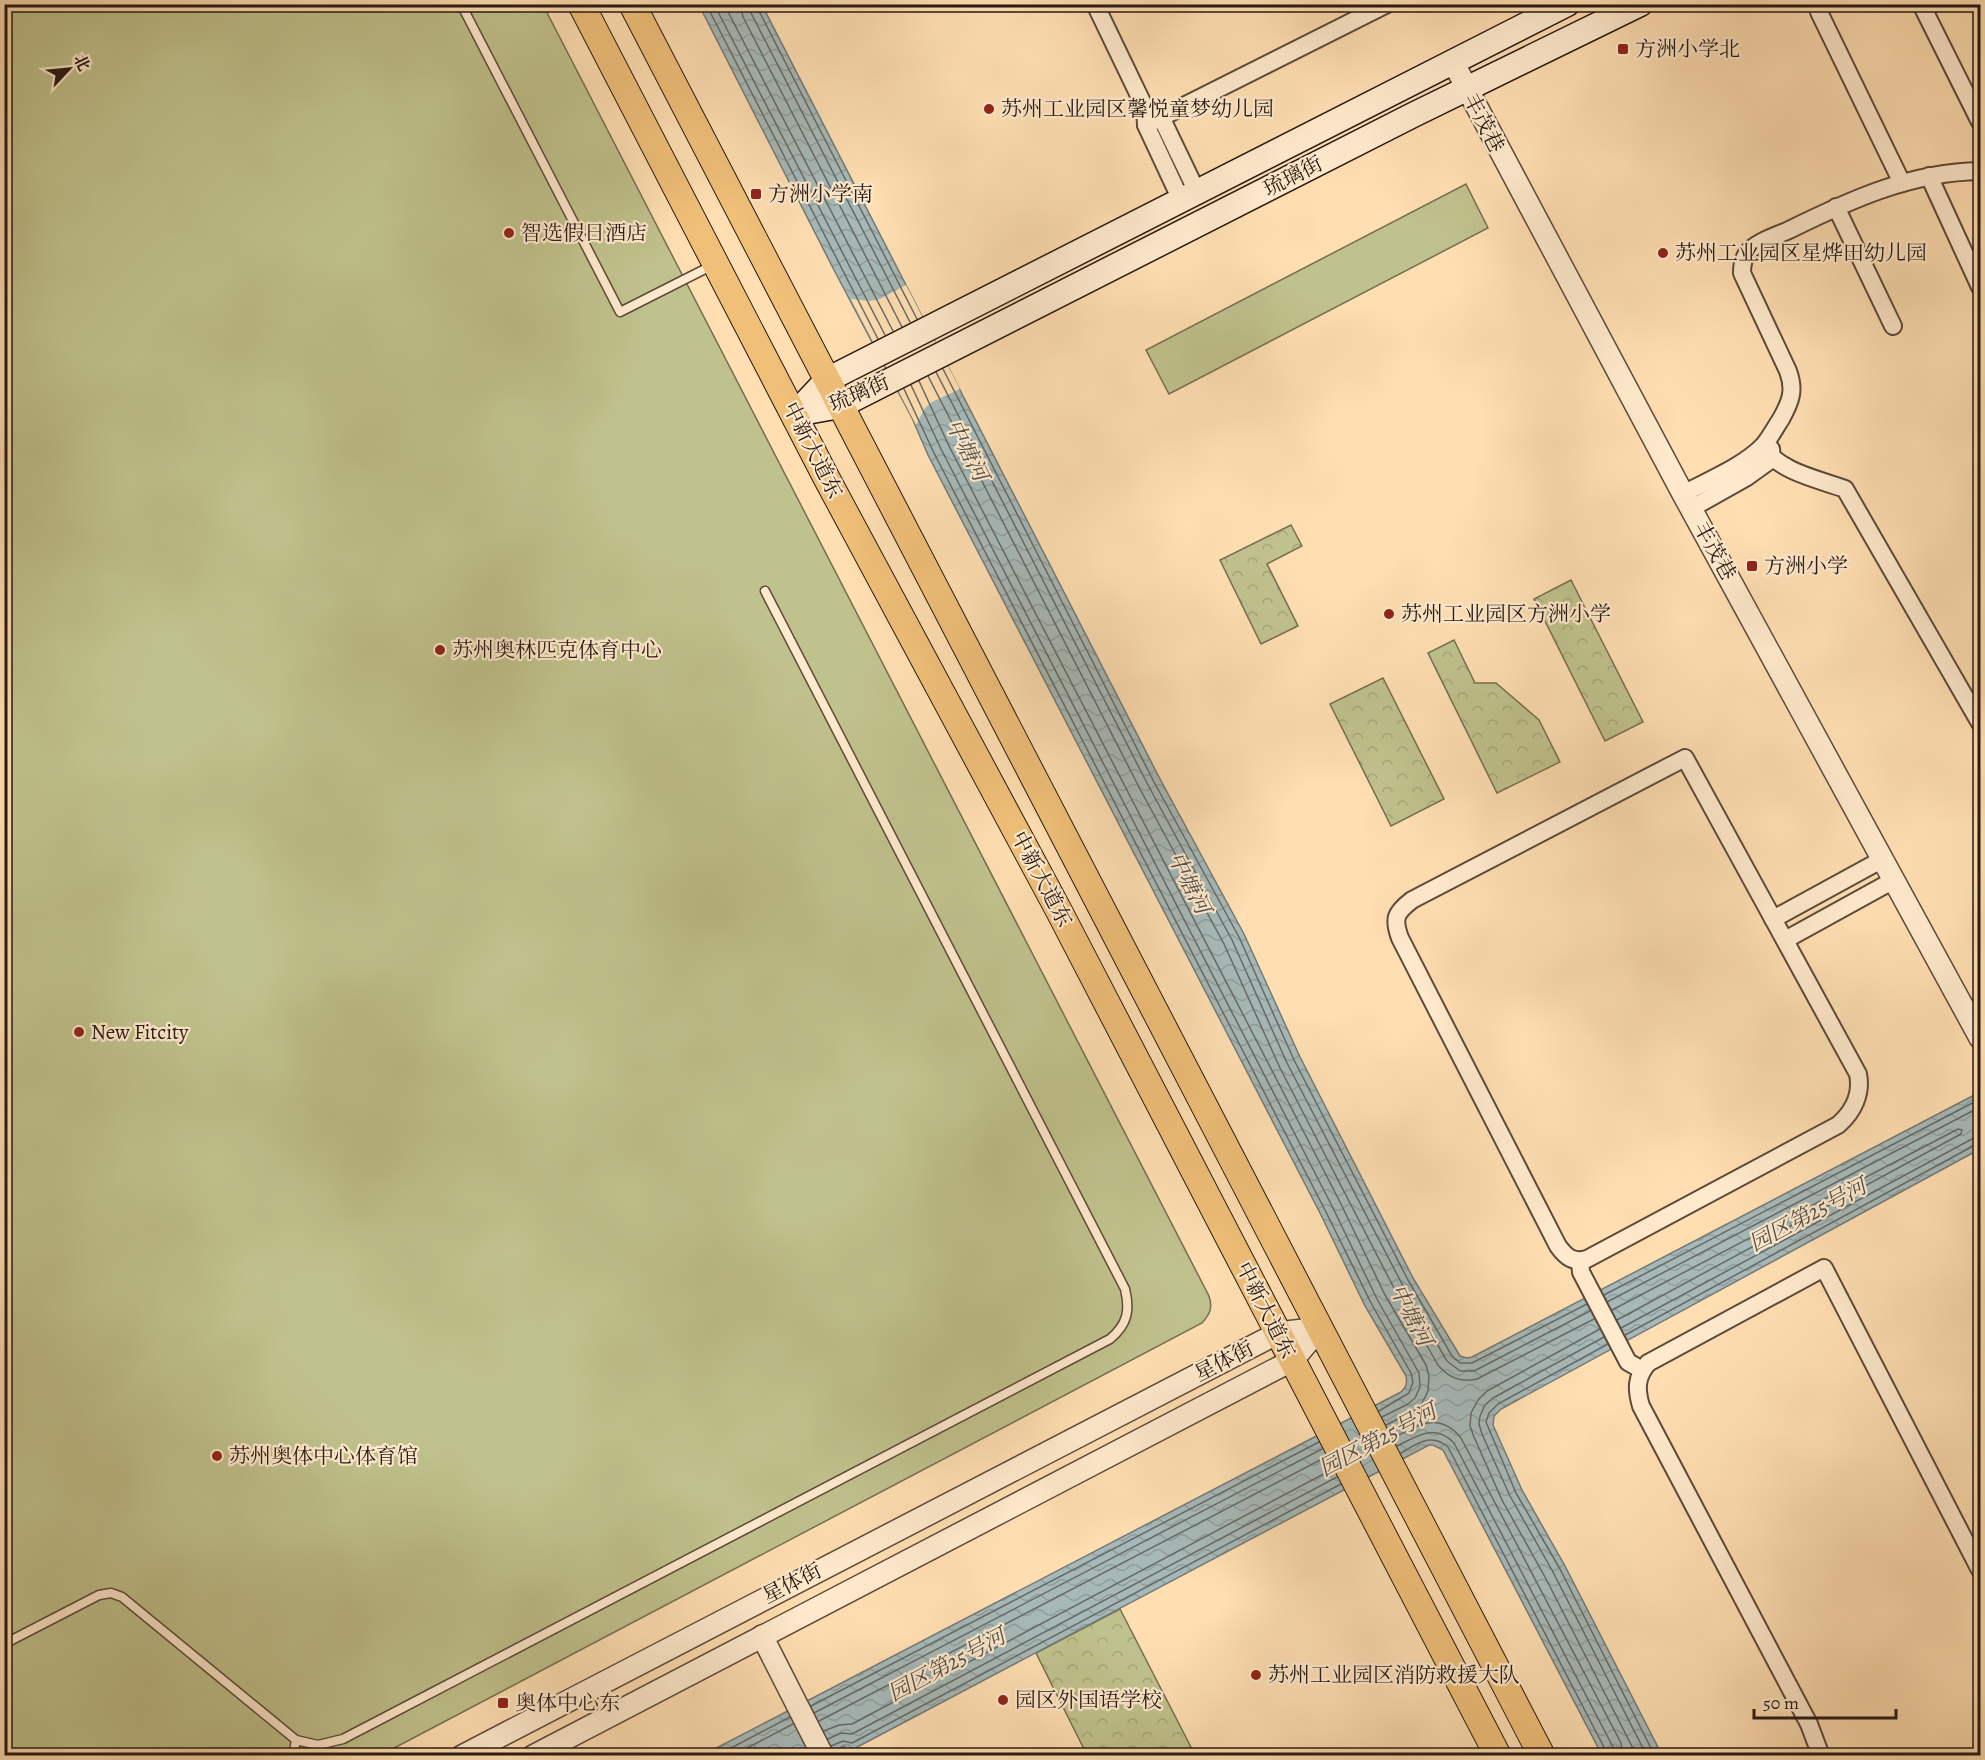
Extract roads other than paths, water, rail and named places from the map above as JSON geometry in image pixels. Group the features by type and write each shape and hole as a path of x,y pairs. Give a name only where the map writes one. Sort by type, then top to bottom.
{"main road":[{"name":"中新大道东","path":"581,4 833,490 1059,911 1498,1755"},
{"name":"中新大道东","path":"632,4 1542,1755"},
{"name":"琉璃街","path":"795,414 827,380 1567,4"},
{"name":"琉璃街","path":"795,414 840,406 1640,4"}],"street":[{"path":"1095,4 1145,108 1146,125 1189,196"},
{"path":"1146,125 1387,4"},
{"path":"1921,4 1980,122"},
{"path":"1819,12 1902,183"},
{"name":"丰茂巷","path":"1453,62 1687,501 1980,1038"},
{"path":"1145,108 1161,117 1189,196"},
{"path":"1687,501 1747,477 1768,448 1793,392 1792,383 1742,273 1742,264 1750,250 1869,193 1929,176 1959,171 1980,171"},
{"path":"1929,176 1980,287"},
{"path":"1836,207 1893,326"},
{"path":"1768,448 1789,470 1845,489 1980,723"},
{"path":"1685,758 1785,940 1858,1074 1860,1086 1852,1108 1845,1119 1828,1131 1580,1261 1572,1260 1558,1246 1395,925 1397,914 1412,900 1685,758"},
{"path":"1773,919 1883,859"},
{"path":"1785,940 1894,880"},
{"path":"1580,1261 1581,1272 1628,1362 1642,1370"},
{"path":"1821,1755 1809,1724 1641,1406 1637,1393 1637,1382 1642,1370 1657,1357 1824,1268 1980,1570"},
{"name":"星体街","path":"462,1755 1278,1332 1320,1328"},
{"name":"星体街","path":"533,1755 1293,1360 1320,1328"},
{"path":"762,1636 823,1755"}],"lane":[{"path":"461,4 620,312 716,264"},
{"path":"4,1644 99,1595 111,1593 122,1598 296,1740 318,1745 343,1739 1110,1339 1125,1324 1128,1303 1125,1288 765,591"},
{"path":"292,1755 296,1740"}],"water":[{"path":"699,5 762,5 1160,779 1244,934 1300,1057 1413,1278 1460,1356 1472,1357 1980,1092 1980,1149 1501,1409 1494,1416 1493,1425 1522,1490 1565,1566 1662,1755 1602,1755 1443,1450 1429,1445 848,1752 844,1746 826,1755 703,1755 1401,1392 1405,1387 1406,1376 1365,1306 1320,1213 928,455 912,418"}],"place":[{"name":"方洲小学北","path":"1623,49"},
{"name":"苏州工业园区馨悦童梦幼儿园","path":"989,109"},
{"name":"方洲小学南","path":"756,194"},
{"name":"智选假日酒店","path":"509,233"},
{"name":"苏州工业园区星烨田幼儿园","path":"1663,253"},
{"name":"方洲小学","path":"1752,566"},
{"name":"苏州工业园区方洲小学","path":"1389,614"},
{"name":"苏州奥林匹克体育中心","path":"440,650"},
{"name":"New Fitcity","path":"79,1032"},
{"name":"苏州奥体中心体育馆","path":"217,1456"},
{"name":"苏州工业园区消防救援大队","path":"1256,1675"},
{"name":"园区外国语学校","path":"1003,1700"},
{"name":"奥体中心东","path":"503,1703"}],"water label":[{"name":"中塘河","path":"967,450"},
{"name":"中塘河","path":"1189,883"},
{"name":"园区第25号河","path":"1808,1215"},
{"name":"中塘河","path":"1411,1315"},
{"name":"园区第25号河","path":"1378,1440"},
{"name":"园区第25号河","path":"947,1665"}]}
